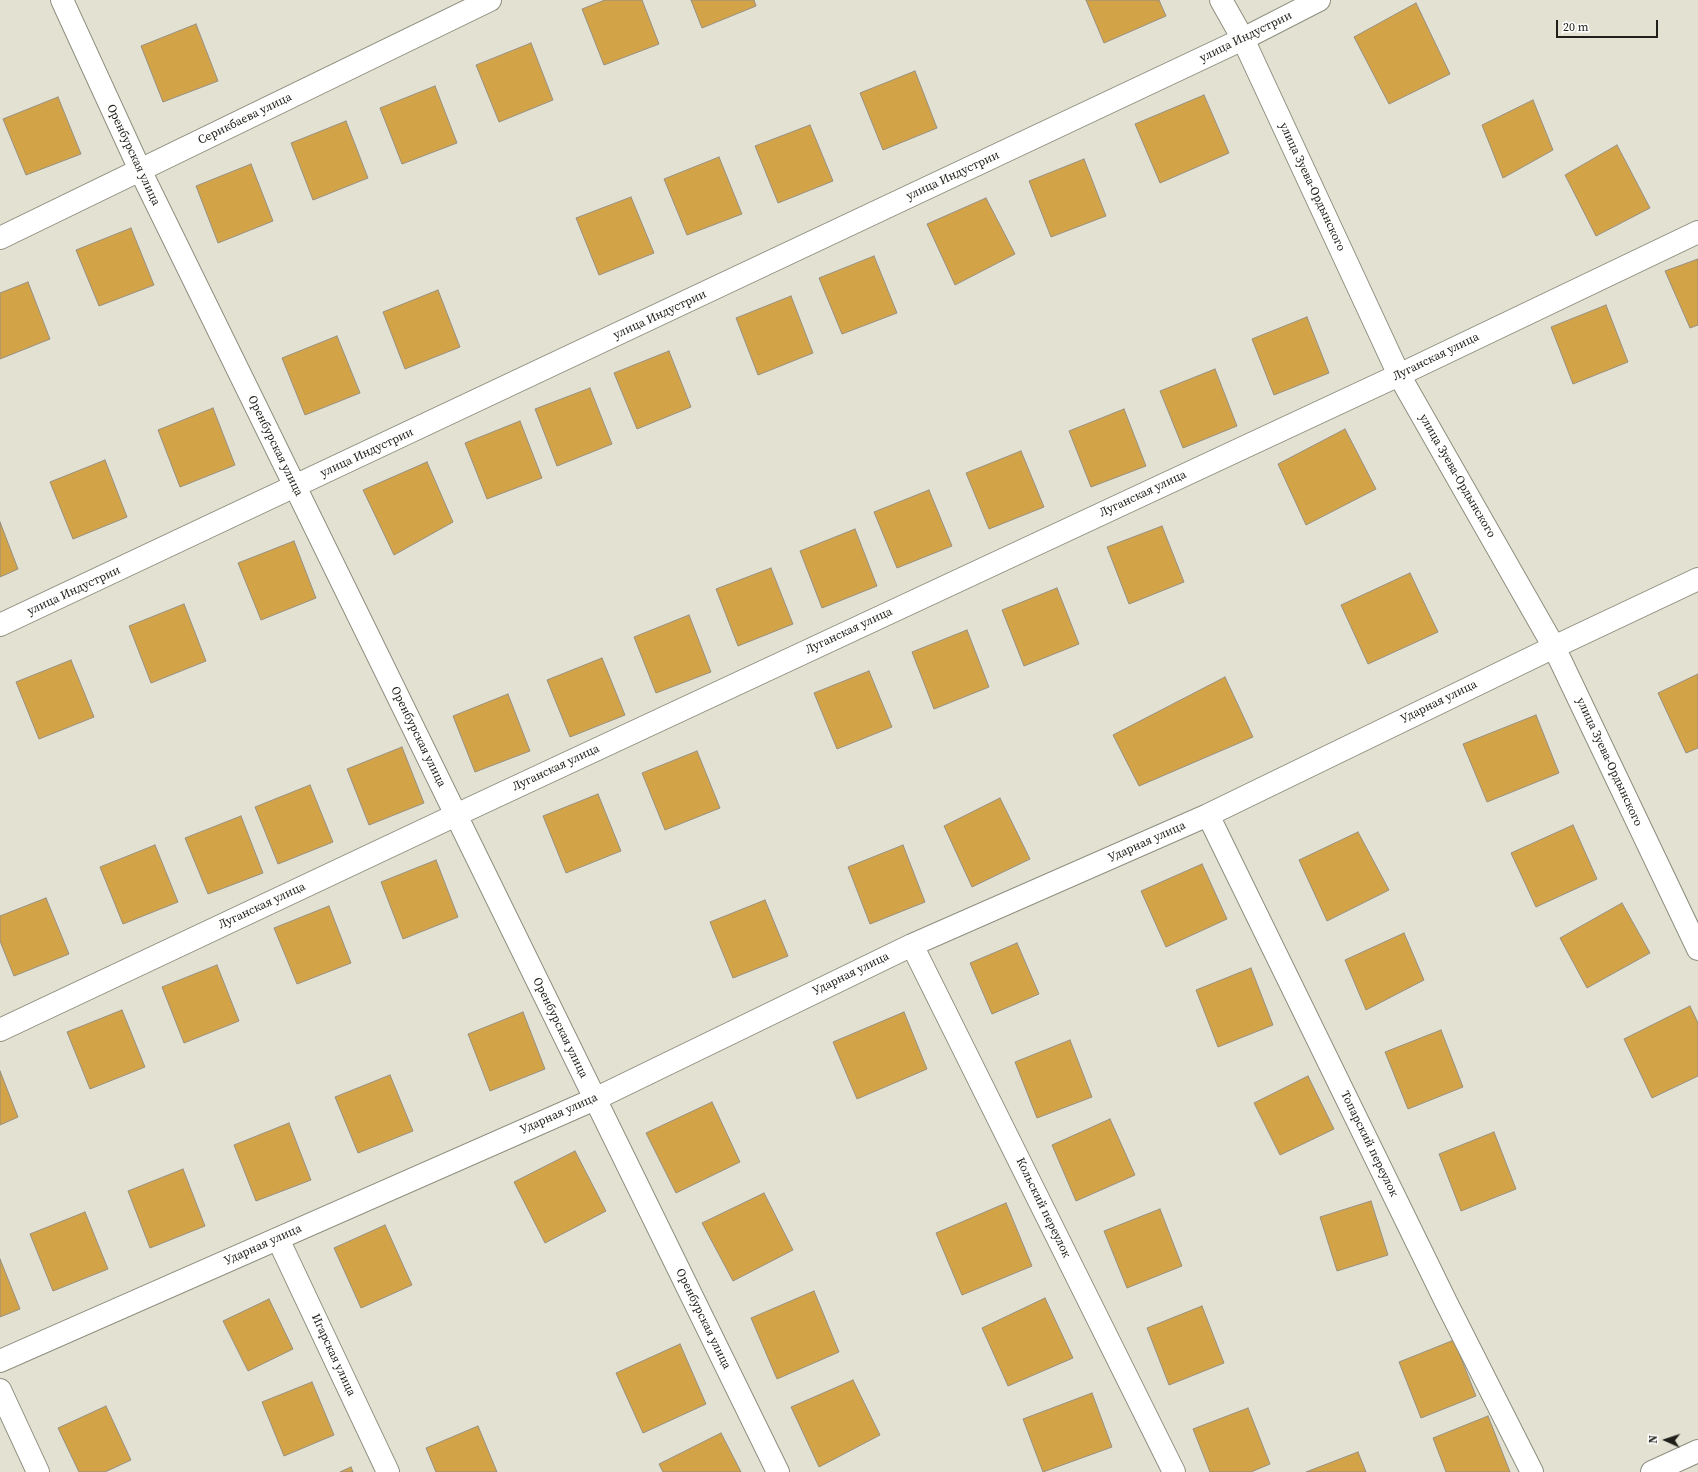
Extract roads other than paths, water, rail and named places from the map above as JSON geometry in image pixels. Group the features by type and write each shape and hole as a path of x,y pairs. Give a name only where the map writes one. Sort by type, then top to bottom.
{"street":[{"name":"Оренбурская улица","path":"62,0 140,170 778,1472"},
{"name":"Серикбаева улица","path":"0,238 490,0"},
{"name":"улица Зуева-Ордынского","path":"1222,0 1243,39 1399,375 1554,647 1698,949"},
{"name":"улица Индустрии","path":"0,625 296,487 1243,39 1319,0"},
{"name":"Луганская улица","path":"0,1030 456,815 1399,375 1698,232"},
{"name":"Ударная улица","path":"0,1361 595,1099 912,945 1208,815 1554,647 1698,579"},
{"name":"Топарский переулок","path":"1208,815 1450,1309 1532,1472"},
{"name":"Кольский переулок","path":"912,945 1174,1472"},
{"name":"Игарская улица","path":"278,1239 388,1472"},
{"path":"0,1390 38,1472"},
{"path":"1652,1472 1698,1451"}]}
